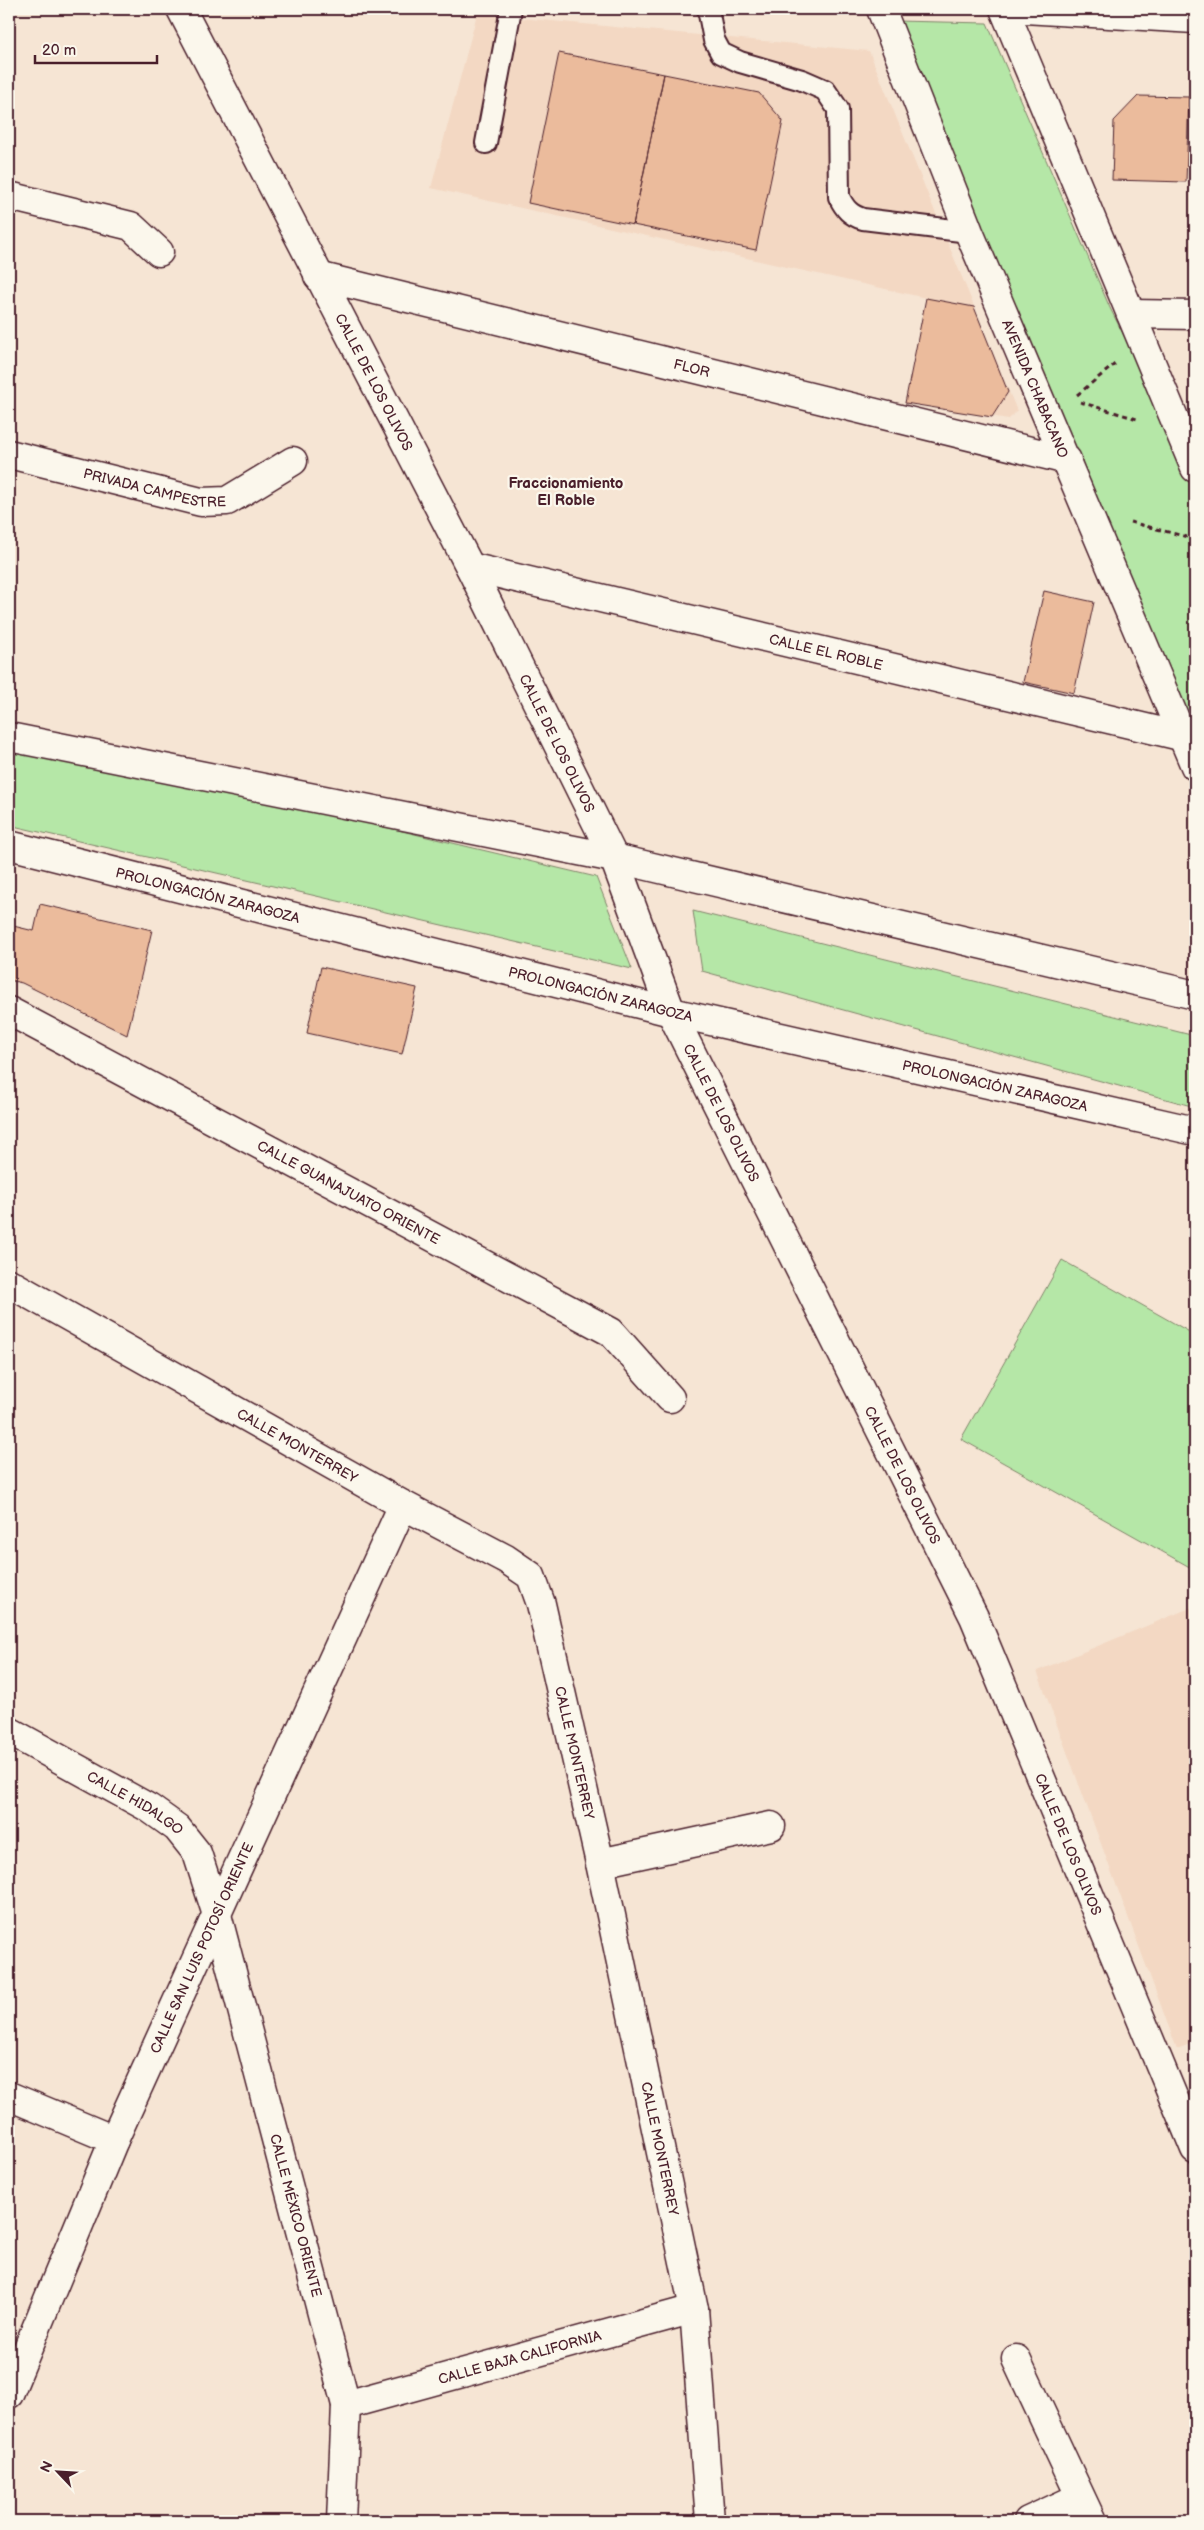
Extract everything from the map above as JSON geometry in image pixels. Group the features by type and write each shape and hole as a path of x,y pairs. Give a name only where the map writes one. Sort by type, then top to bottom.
{"street":[{"name":"CALLE DE LOS OLIVOS","path":"181,9 470,567 614,858 671,1012 974,1617 1195,2149"},
{"name":"AVENIDA CHABACANO","path":"881,9 969,232 1184,736 1195,766"},
{"path":"1004,9 1195,468"},
{"path":"1024,9 1195,19"},
{"path":"9,196 130,226 159,252"},
{"name":"FLOR","path":"318,276 1067,460"},
{"path":"1131,314 1195,315"},
{"name":"PRIVADA CAMPESTRE","path":"9,454 201,502 227,501 293,461"},
{"name":"CALLE EL ROBLE","path":"470,567 1184,736"},
{"path":"9,737 614,858 1195,995"},
{"name":"PROLONGACIÓN ZARAGOZA","path":"9,845 671,1012 1195,1131"},
{"name":"CALLE GUANAJUATO ORIENTE","path":"9,1011 611,1332 670,1398"},
{"name":"CALLE MONTERREY","path":"9,1283 403,1505 506,1559 531,1576 541,1604 600,1863 694,2309 710,2521"},
{"name":"CALLE SAN LUIS POTOSÍ ORIENTE","path":"9,2394 114,2140 403,1505"},
{"name":"CALLE HIDALGO","path":"9,1731 149,1808 177,1828 197,1853 217,1915"},
{"path":"600,1863 637,1853 771,1826"},
{"name":"CALLE MÉXICO ORIENTE","path":"217,1915 346,2405 341,2521"},
{"path":"9,2096 114,2140"},
{"name":"CALLE BAJA CALIFORNIA","path":"346,2405 694,2309"},
{"path":"1016,2359 1092,2521"},
{"path":"1028,2521 1080,2497"}],"lane":[{"path":"486,143 511,9"},
{"path":"708,9 714,40 721,53 740,62 802,80 825,90 838,109 839,197 844,207 852,215 862,220 969,232"}],"path":[{"path":"1143,342 1071,399 1180,432"}],"shaded area":[{"path":"477,14 869,51 1017,411 1009,419 905,403 926,298 431,188"},
{"path":"1195,1606 1195,2042 1177,2049 1037,1671"}],"green space":[{"path":"896,21 987,23 1110,308 1168,423 1195,494 1195,740"},
{"path":"9,738 596,877 632,969 9,825"},
{"path":"693,911 1195,1036 1195,1107 702,971"},
{"path":"1062,1260 1195,1335 1195,1570 961,1439"}],"building":[{"path":"559,53 664,74 633,225 528,203"},
{"path":"664,74 759,93 783,121 756,250 633,225"},
{"path":"1138,96 1189,97 1186,182 1112,180 1114,121"},
{"path":"926,298 974,307 1008,392 992,417 905,403"},
{"path":"1044,591 1094,602 1074,693 1023,682"},
{"path":"40,904 152,930 127,1035 22,983 9,980 9,925 34,931"},
{"path":"321,967 417,988 402,1054 307,1033"}],"district":[{"name":"Fraccionamiento El Roble","path":"566,492"}]}
